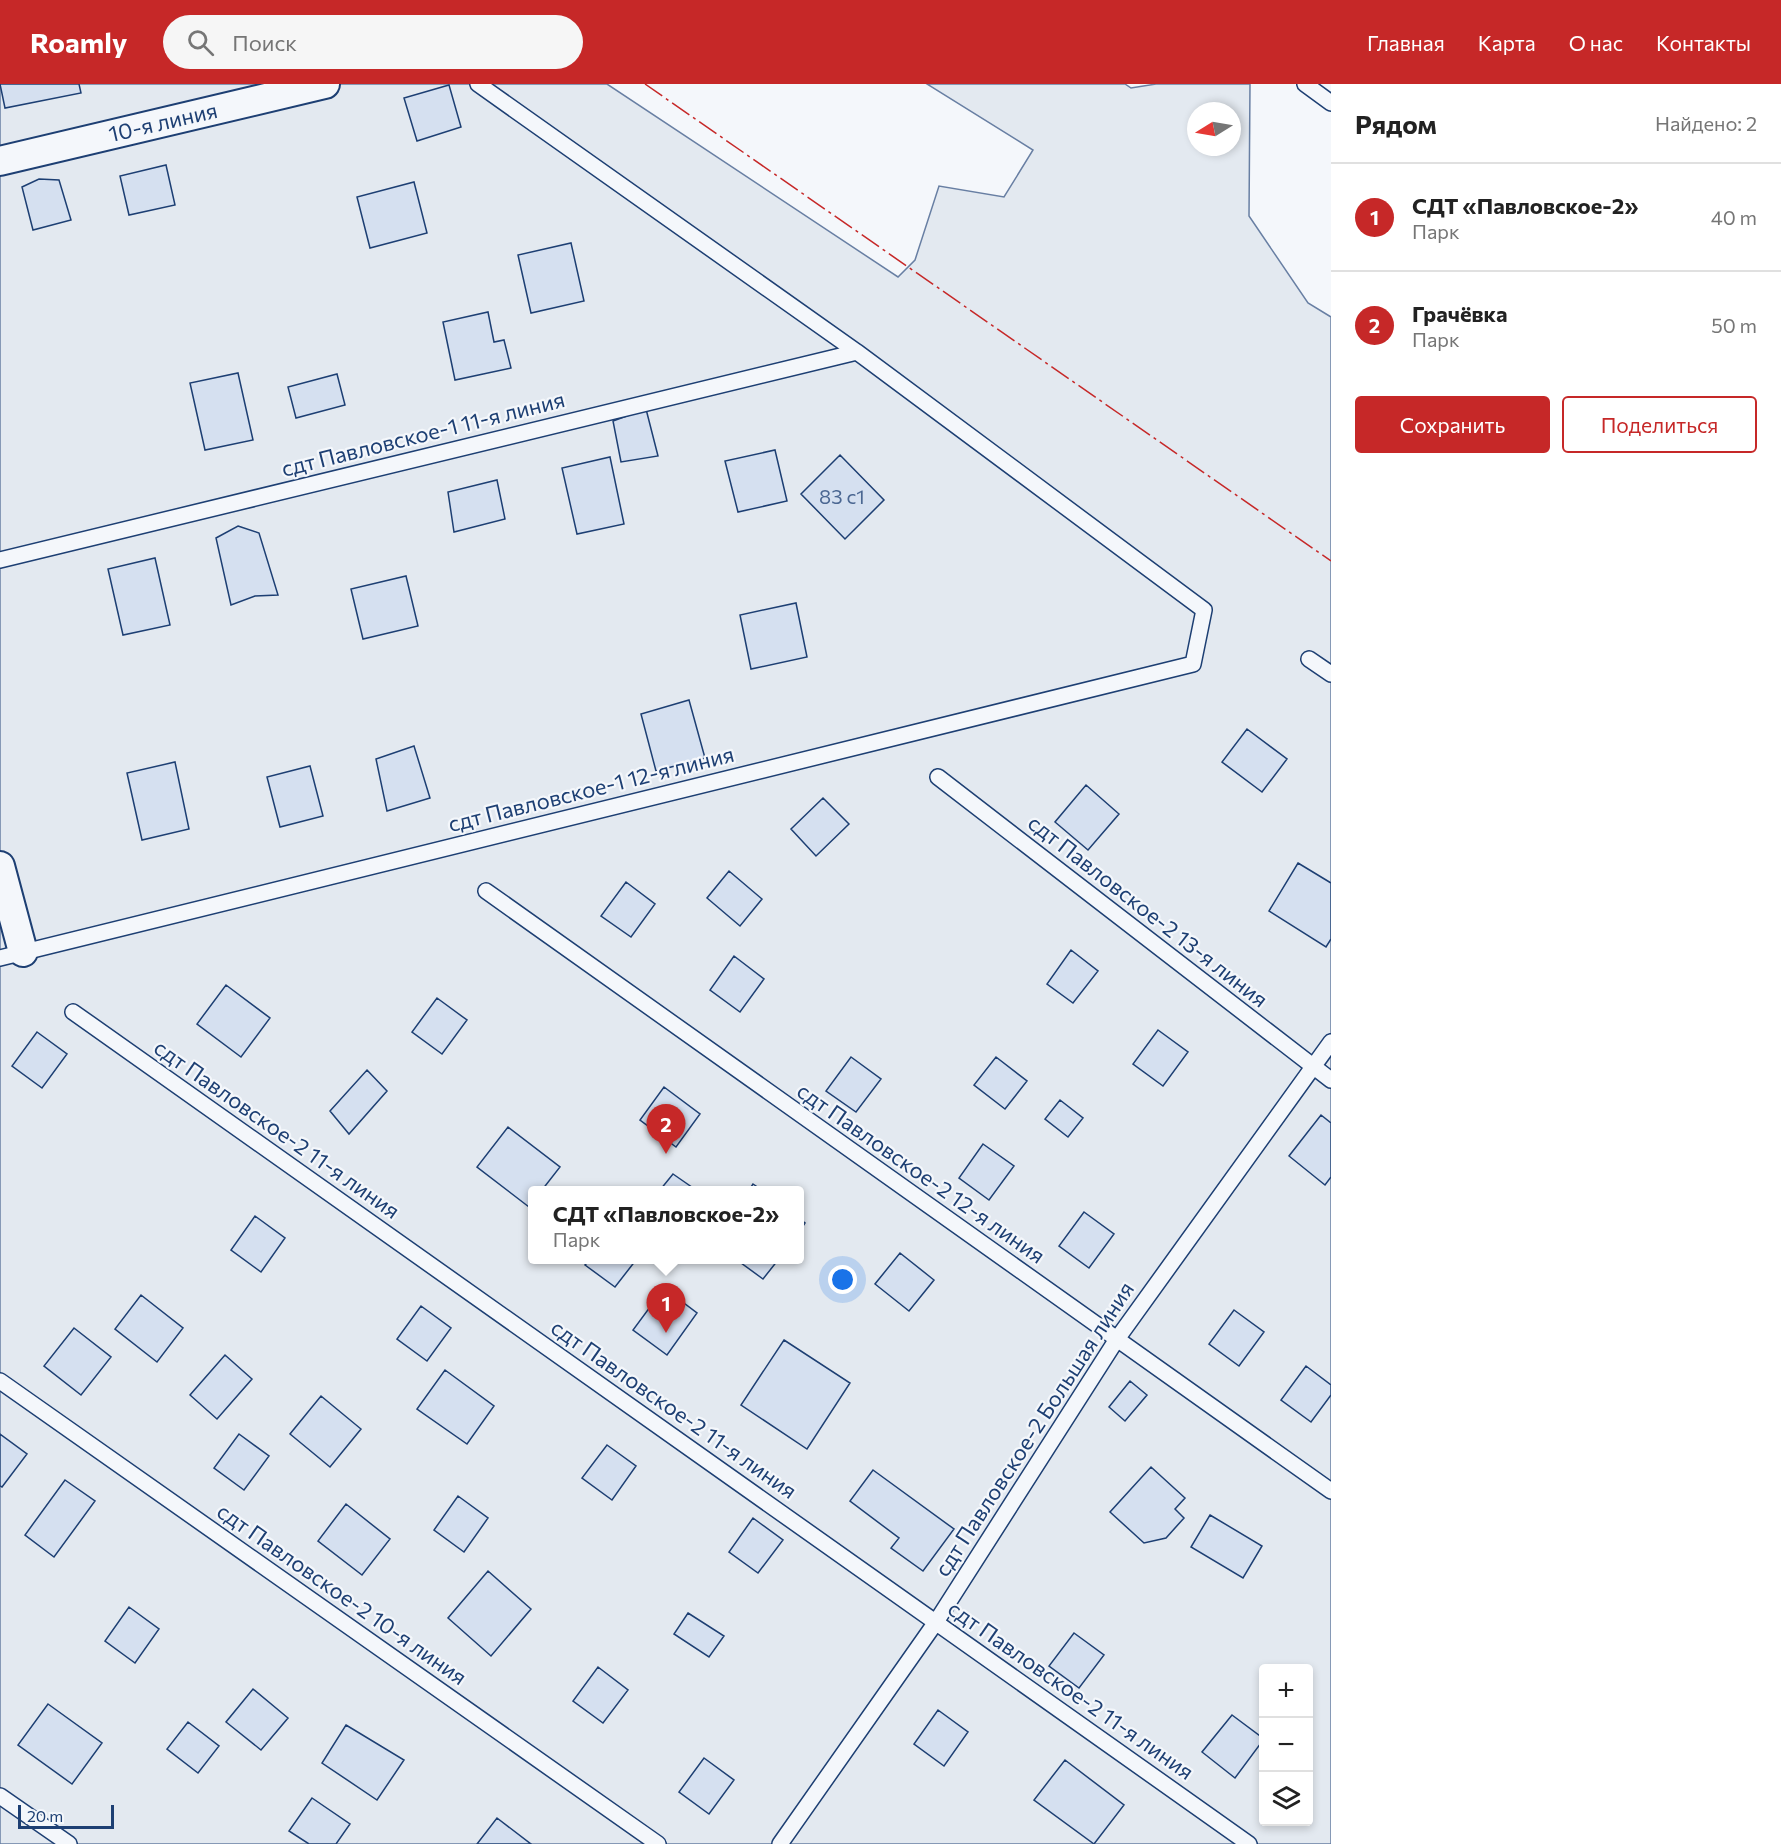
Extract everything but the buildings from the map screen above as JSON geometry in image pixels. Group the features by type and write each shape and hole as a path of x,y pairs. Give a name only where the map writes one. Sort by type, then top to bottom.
{"street":[{"name":"10-я линия","path":"0,161 325,84"},
{"path":"0,866 11,955"}],"lane":[{"path":"478,84 857,352"},
{"path":"1305,84 1331,103"},
{"name":"сдт Павловское-1 11-я линия","path":"0,560 857,352"},
{"name":"сдт Павловское-1 12-я линия","path":"11,955 1193,664 1204,610 857,352"},
{"path":"1309,659 1331,674"},
{"name":"сдт Павловское-2 13-я линия","path":"938,777 1331,1080"},
{"name":"сдт Павловское-2 12-я линия","path":"486,891 1331,1491"},
{"name":"сдт Павловское-2 11-я линия","path":"73,1012 1250,1844"},
{"name":"сдт Павловское-2 Большая линия","path":"780,1844 936,1622 1117,1339 1331,1042"},
{"name":"сдт Павловское-2 10-я линия","path":"0,1381 658,1844"},
{"path":"0,1796 69,1844"}],"shaded area":[{"path":"0,84 607,84 898,277 915,260 939,186 1004,197 1033,150 927,84 1125,84 1131,88 1156,84 1250,84 1249,216 1308,303 1331,317 1331,1844 0,1844"}],"power":[{"path":"645,84 1331,561"}],"place":[{"name":"Грачёвка","path":"666,1154"},
{"name":"СДТ «Павловское-2»","path":"666,1333"}]}
